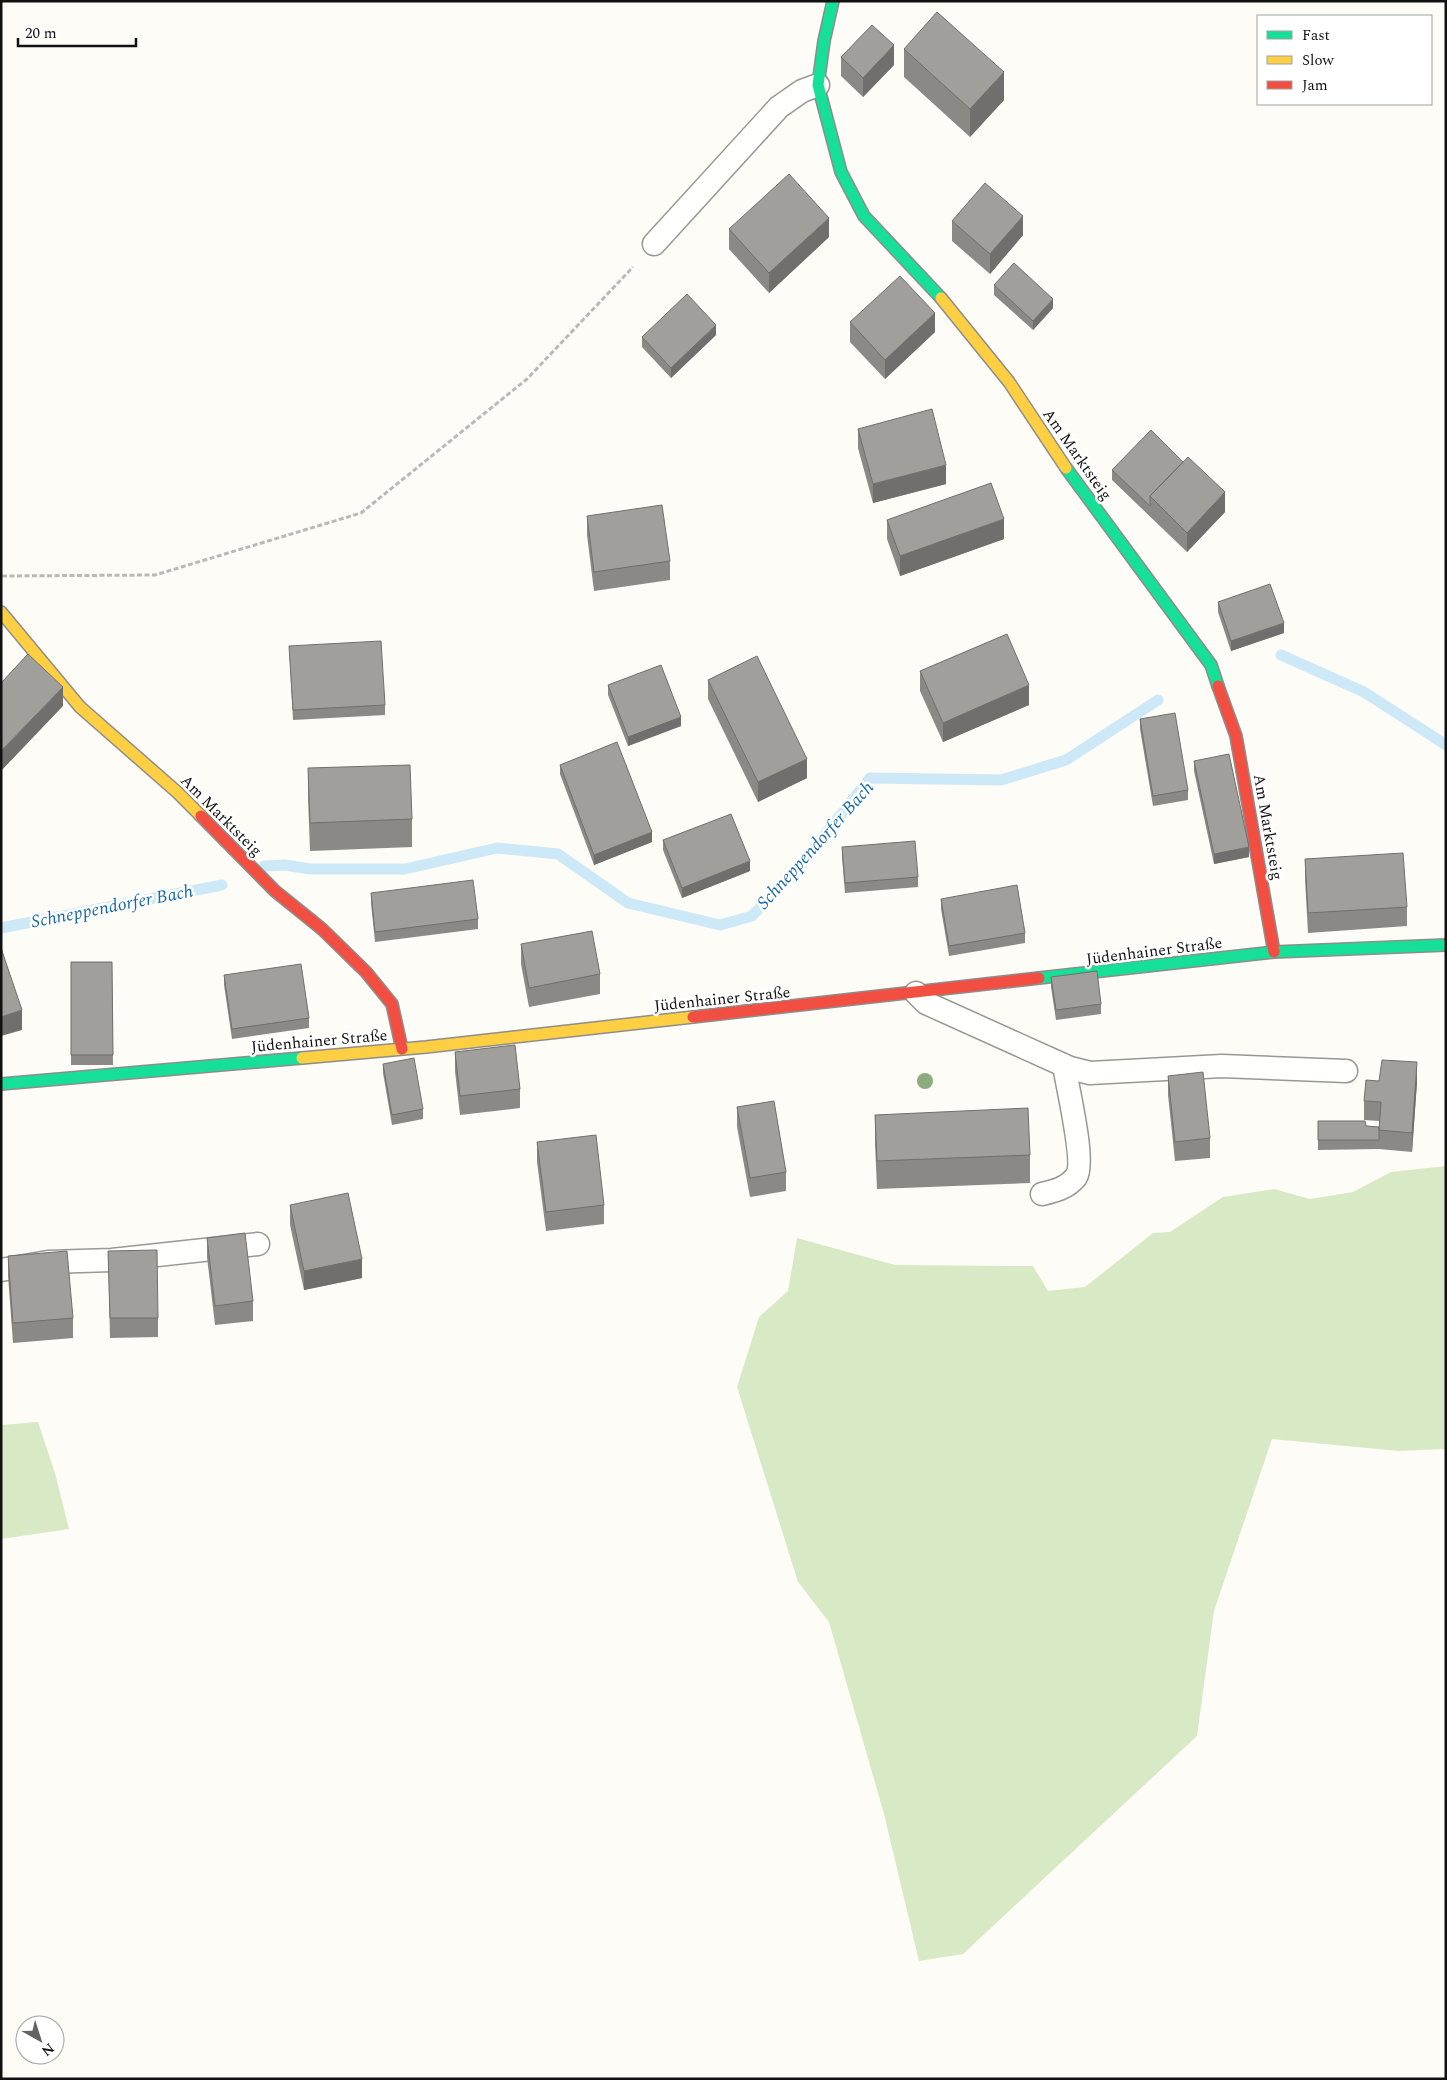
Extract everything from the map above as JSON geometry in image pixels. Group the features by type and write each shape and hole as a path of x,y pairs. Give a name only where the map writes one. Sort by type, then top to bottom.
{"street":[{"name":"Am Marktsteig","path":"833,1 824,41 818,85 841,172 864,216 953,311 1010,382 1053,451 1211,665 1236,736 1274,952"},
{"name":"Am Marktsteig","path":"1,612 80,707 177,792 275,891 322,929 366,972 392,1004 402,1049"},
{"name":"Jüdenhainer Straße","path":"1,1084 402,1049 1274,952 1446,945"}],"lane":[{"path":"654,244 779,107 802,91 818,85"},
{"path":"916,993 926,1003 1064,1065 1090,1072 1222,1066 1346,1071"},
{"path":"1042,1194 1063,1188 1077,1176 1080,1158 1064,1065"},
{"path":"1,1270 48,1262 112,1260 258,1244"}],"path":[{"path":"1,576 154,575 361,513 527,379 654,244"}],"green space":[{"path":"1446,1166 1446,1449 1399,1451 1272,1439 1214,1611 1197,1736 963,1954 919,1961 884,1814 829,1622 798,1582 737,1387 759,1317 788,1291 797,1238 895,1265 1033,1266 1048,1291 1085,1287 1153,1233 1170,1232 1223,1197 1274,1189 1310,1199 1353,1192 1391,1172"},
{"path":"38,1422 55,1473 69,1529 1,1539 1,1425"}],"building":[{"path":"937,12 1004,72 970,109 904,49"},
{"path":"872,25 894,45 863,78 841,57"},
{"path":"789,174 829,218 769,273 729,229"},
{"path":"985,183 1023,216 990,254 952,221"},
{"path":"1014,263 1053,299 1033,321 994,285"},
{"path":"900,276 935,313 885,360 850,322"},
{"path":"687,294 716,325 671,368 642,337"},
{"path":"932,409 946,465 873,484 858,429"},
{"path":"1151,430 1183,462 1150,496 1150,506 1112,470"},
{"path":"1188,457 1225,492 1187,533 1150,496"},
{"path":"991,483 1004,519 900,556 887,520"},
{"path":"662,505 670,561 594,572 587,516"},
{"path":"1270,584 1284,623 1231,641 1218,602"},
{"path":"1007,634 1029,685 943,723 920,671"},
{"path":"381,641 385,705 293,710 289,646"},
{"path":"28,654 63,687 1,751 1,683"},
{"path":"757,656 807,759 758,782 708,680"},
{"path":"661,665 681,717 628,737 608,685"},
{"path":"1175,713 1188,790 1153,796 1140,719"},
{"path":"617,742 652,832 594,855 560,765"},
{"path":"1229,754 1249,847 1214,854 1194,761"},
{"path":"410,765 412,819 310,823 308,768"},
{"path":"731,814 750,861 682,888 663,840"},
{"path":"915,841 918,877 845,883 842,847"},
{"path":"1403,853 1407,907 1308,913 1305,859"},
{"path":"473,880 478,919 375,932 371,893"},
{"path":"1017,885 1025,933 949,946 941,899"},
{"path":"592,931 600,974 529,988 521,944"},
{"path":"1,948 22,1010 1,1017"},
{"path":"71,962 112,962 113,1055 71,1055"},
{"path":"301,964 309,1018 232,1029 224,975"},
{"path":"1097,971 1101,1004 1056,1010 1051,977"},
{"path":"515,1045 520,1089 460,1096 455,1052"},
{"path":"414,1058 423,1109 392,1115 383,1064"},
{"path":"1382,1060 1417,1062 1412,1133 1379,1130 1381,1102 1364,1101 1366,1080 1379,1081"},
{"path":"1203,1072 1210,1138 1175,1142 1168,1076"},
{"path":"774,1101 786,1172 750,1178 737,1107"},
{"path":"1028,1108 1030,1155 877,1161 875,1115"},
{"path":"1318,1121 1365,1121 1366,1126 1379,1127 1379,1140 1318,1140"},
{"path":"596,1135 604,1205 546,1212 537,1142"},
{"path":"348,1193 362,1259 304,1271 290,1205"},
{"path":"245,1233 253,1301 215,1306 207,1238"},
{"path":"157,1250 158,1318 110,1318 108,1251"},
{"path":"67,1251 73,1318 13,1323 8,1256"}],"waterway":[{"name":"Schneppendorfer Bach","path":"1281,655 1364,692 1446,745"},
{"name":"Schneppendorfer Bach","path":"264,866 285,865 310,869 405,869 497,848 558,854 628,903 720,925 752,916 800,866 870,778 1001,780 1066,760 1158,700"},
{"name":"Schneppendorfer Bach","path":"1,928 222,885"}],"traffic: fast":[{"path":"833,1 824,41 818,85 841,172 864,216 941,298"},
{"path":"1066,468 1211,665 1218,686"},
{"path":"1039,978 1274,952 1446,945"},
{"path":"1,1084 302,1058"}],"traffic: slow":[{"path":"941,298 1009,382 1066,468"},
{"path":"1,612 80,707 177,792 201,816"},
{"path":"302,1058 426,1047 693,1017"}],"traffic: jam":[{"path":"1218,686 1236,736 1274,952"},
{"path":"201,816 275,891 322,929 366,972 392,1004 402,1049"},
{"path":"693,1017 1039,978"}]}
